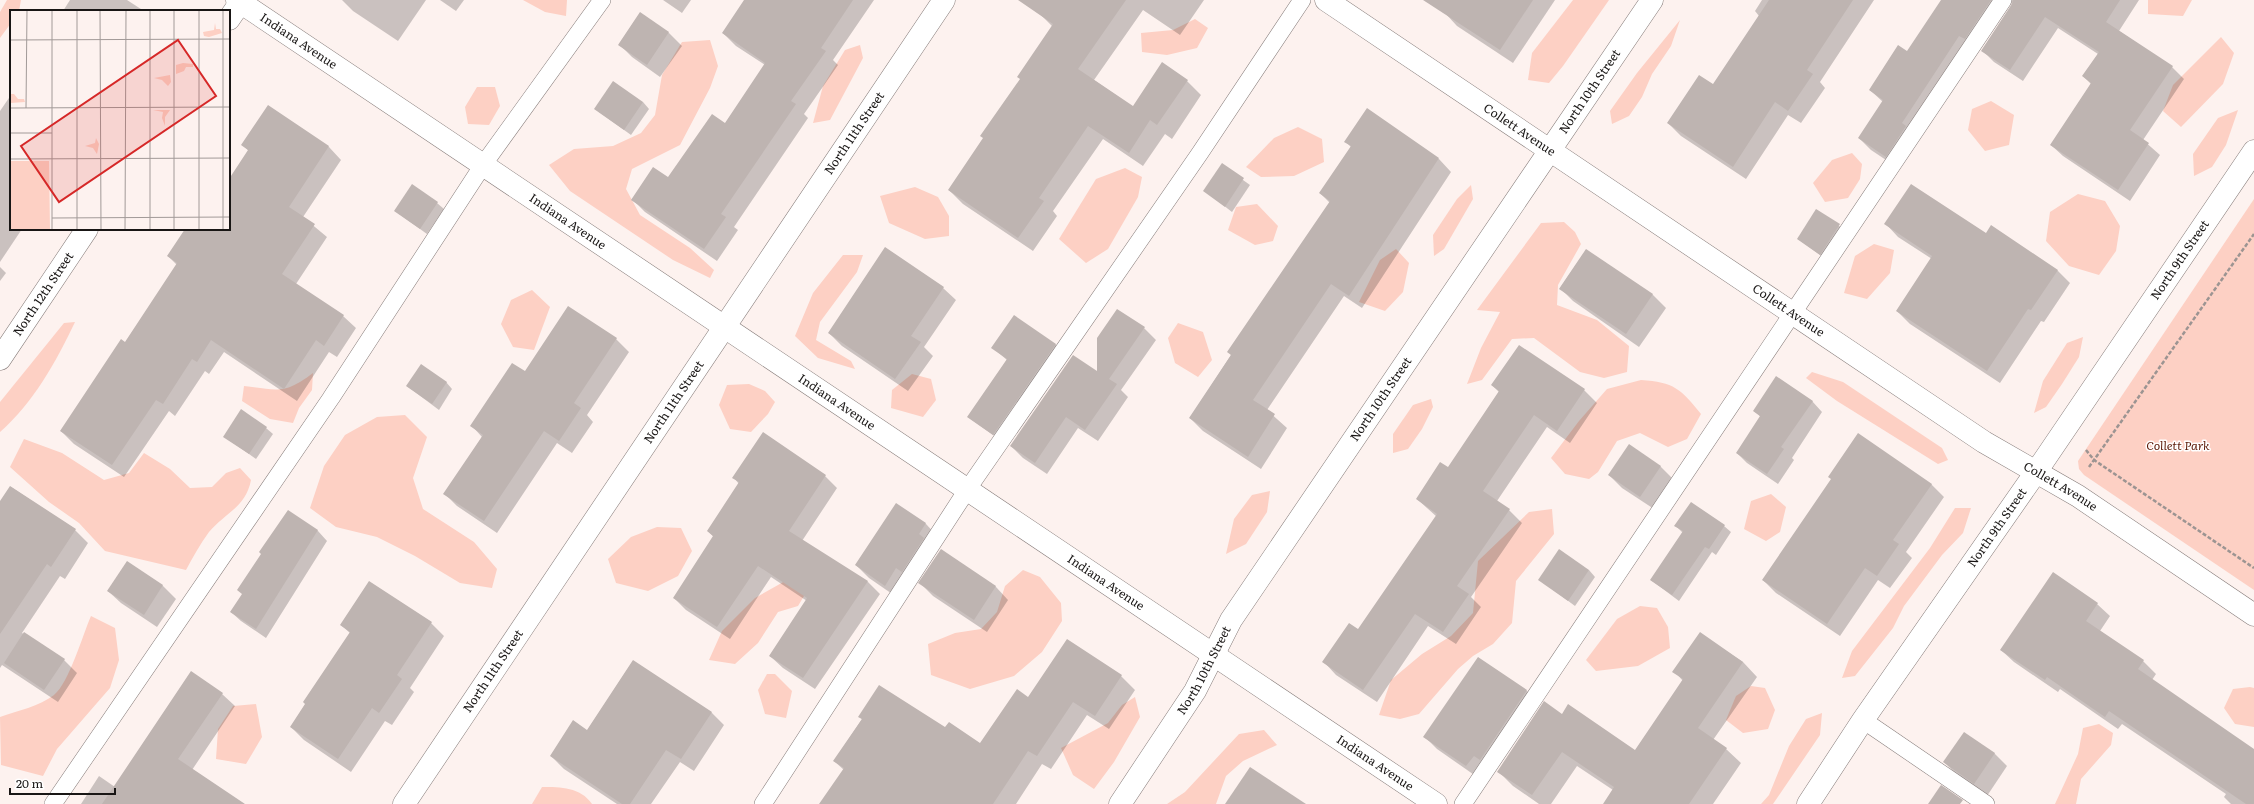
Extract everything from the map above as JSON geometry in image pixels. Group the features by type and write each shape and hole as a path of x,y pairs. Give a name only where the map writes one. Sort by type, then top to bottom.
{"street":[{"name":"North 11th Street","path":"404,804 944,0"},
{"name":"Collett Avenue","path":"1326,0 1984,442 2070,491 2254,614"},
{"name":"North 10th Street","path":"1120,804 1195,691 1231,620 1652,0"},
{"name":"Indiana Avenue","path":"237,5 483,165 1436,804"},
{"name":"North 9th Street","path":"1808,804 1863,720 2036,472 2254,151"},
{"name":"North 12th Street","path":"0,359 87,230"}],"lane":[{"path":"53,804 331,398 483,165 602,0"},
{"path":"763,804 967,490 1200,153 1302,0"},
{"path":"1463,804 2003,0"},
{"path":"1863,720 1986,804"}],"path":[{"path":"2070,491 2094,460 2254,234"},
{"path":"2062,434 2085,449 2094,460 2254,568"}],"green space":[{"path":"7,0 21,0 19,10 10,10 10,24 0,38 0,12"},
{"path":"523,0 567,0 566,16 545,12"},
{"path":"1573,0 1609,0 1563,66 1549,83 1528,80 1532,53"},
{"path":"2148,0 2192,0 2183,16 2148,14"},
{"path":"1195,19 1208,28 1197,48 1167,55 1142,52 1141,33 1173,30"},
{"path":"1680,20 1671,46 1652,74 1642,97 1629,116 1612,124 1610,111 1637,73"},
{"path":"2221,37 2234,53 2223,84 2181,127 2163,111 2173,85"},
{"path":"710,40 718,66 710,88 680,145 632,169 626,189 640,215 690,248 714,270 710,278 673,260 570,191 549,165 574,149 613,146 641,133 655,115 662,75 682,42"},
{"path":"860,45 863,58 830,120 813,123 823,86 845,50"},
{"path":"477,87 495,87 500,106 489,125 468,124 465,107"},
{"path":"1991,101 2014,115 2009,145 1985,151 1968,130 1972,109"},
{"path":"2238,110 2226,145 2212,167 2194,176 2193,154 2218,118"},
{"path":"1298,127 1322,139 1324,162 1294,176 1261,177 1246,167 1274,138"},
{"path":"1852,153 1862,164 1860,179 1848,198 1825,202 1813,183 1832,160"},
{"path":"1125,168 1142,177 1138,197 1108,249 1086,263 1059,239 1096,179"},
{"path":"1471,185 1473,199 1444,249 1434,256 1433,235 1457,199"},
{"path":"915,187 938,197 949,216 949,236 925,239 889,223 880,196"},
{"path":"2078,194 2105,201 2120,226 2116,251 2099,275 2069,266 2046,241 2050,212"},
{"name":"Collett Park","path":"2254,199 2254,590 2084,475 2079,469 2078,461"},
{"path":"1257,204 1278,226 1273,241 1255,245 1228,230 1236,207"},
{"path":"1564,222 1575,232 1581,244 1558,285 1557,305 1597,320 1629,346 1627,372 1604,378 1580,372 1534,338 1512,339 1482,380 1467,384 1481,348 1500,312 1477,310 1541,223"},
{"path":"1874,244 1894,250 1890,273 1867,299 1844,293 1855,256"},
{"path":"1396,249 1409,263 1403,292 1385,311 1359,302 1380,260"},
{"path":"843,255 863,255 857,272 820,322 816,340 851,361 855,369 818,358 795,336 813,293"},
{"path":"532,290 550,307 534,350 513,347 501,324 511,300"},
{"path":"75,322 52,367 43,381 23,408 0,432 0,402 64,323"},
{"path":"1178,323 1203,332 1212,360 1198,377 1175,363 1168,338"},
{"path":"2083,337 2079,357 2062,384 2046,407 2034,413 2043,381 2067,343"},
{"path":"1812,372 1843,382 1942,448 1948,460 1938,464 1837,401 1806,378"},
{"path":"313,373 312,390 299,408 293,423 270,419 242,401 244,386 265,389 287,388 295,385"},
{"path":"912,374 931,379 936,400 923,417 891,408 892,390"},
{"path":"1641,380 1661,383 1676,388 1688,398 1701,414 1687,439 1668,447 1640,433 1617,441 1598,472 1589,479 1565,474 1551,458 1579,421 1607,389"},
{"path":"749,384 765,391 775,402 768,414 751,432 730,429 719,405 727,385"},
{"path":"1431,399 1433,407 1422,429 1408,449 1393,453 1393,434 1413,405"},
{"path":"405,415 427,437 413,478 423,509 474,542 497,569 492,588 460,583 415,556 377,537 336,527 310,508 324,466 345,435 377,417"},
{"path":"24,439 62,453 104,480 129,473 144,453 170,469 190,488 212,487 226,473 240,468 251,480 245,497 209,532 186,570 105,551 79,523 49,502 10,467"},
{"path":"1270,491 1267,512 1246,544 1226,554 1234,519 1252,495"},
{"path":"1771,494 1786,507 1780,532 1766,541 1744,529 1751,501"},
{"path":"1955,508 1971,508 1963,533 1942,555 1904,606 1893,628 1855,676 1842,678 1852,651 1930,548"},
{"path":"1552,509 1554,534 1516,581 1512,623 1493,644 1473,656 1458,669 1419,714 1400,719 1379,715 1391,680 1422,654 1451,636 1473,613 1478,561 1529,512"},
{"path":"657,527 681,528 692,551 678,576 648,591 616,583 608,559 631,537"},
{"path":"1023,570 1040,577 1061,603 1062,621 1042,652 1014,676 970,689 931,675 928,644 955,633 981,629 997,612 1005,586"},
{"path":"794,576 807,591 798,606 778,612 758,643 735,664 709,660 722,631 755,598"},
{"path":"1640,606 1657,608 1668,627 1670,648 1638,666 1596,671 1586,660 1617,619"},
{"path":"91,616 115,628 119,660 110,688 57,749 43,776 1,765 0,717 42,702 54,695 60,689 75,658"},
{"path":"767,674 775,674 792,691 786,718 765,714 758,690"},
{"path":"1751,686 1765,688 1775,710 1768,729 1743,733 1726,720 1736,696"},
{"path":"2254,688 2254,727 2235,724 2224,708 2233,689"},
{"path":"1135,697 1140,717 1114,762 1094,789 1073,775 1061,748 1108,723 1122,705"},
{"path":"256,704 262,737 246,764 216,759 218,729 233,706"},
{"path":"1822,713 1820,735 1773,804 1761,804 1769,795 1789,746 1806,719"},
{"path":"2099,724 2113,733 2111,745 2081,779 2076,804 2055,804 2078,754 2083,728"},
{"path":"1264,730 1277,745 1243,761 1226,776 1216,804 1167,804 1185,792 1239,734"},
{"path":"542,787 556,787 576,791 587,798 592,804 532,804"}],"building":[{"path":"744,0 853,0 821,48 826,51 791,101 796,104 721,214 726,217 704,249 631,200 653,167 668,177 712,114 725,123 765,63 722,33"},
{"path":"1018,0 1126,0 1078,69 1133,106 1162,62 1188,80 1157,125 1150,120 1129,153 1088,126 1039,198 1044,201 1018,238 948,190 983,138 980,136 1020,79 1017,77 1053,24"},
{"path":"1423,0 1533,0 1500,50"},
{"path":"1769,0 1853,0 1807,70 1813,74 1788,111 1775,102 1733,167 1667,123 1699,75 1713,84"},
{"path":"1941,0 1991,0 1965,39 1959,36 1902,123 1906,126 1886,157 1858,138 1883,100 1869,90 1898,45 1907,51"},
{"path":"2013,0 2120,0 2106,22 2173,66 2130,130 2149,143 2118,190 2050,145 2091,83 2082,76 2099,52 2045,17 2010,70 1981,51 2011,6"},
{"path":"640,12 669,32 647,65 618,45"},
{"path":"613,81 643,102 624,130 594,109"},
{"path":"268,105 329,146 289,207 315,224 282,274 344,315 324,346 316,340 284,389 211,340 197,362 192,359 163,404 156,400 112,465 60,431 121,339 125,342 177,263 167,256 184,230 230,230 230,177 248,150 241,145"},
{"path":"1367,108 1439,158 1349,296 1331,284 1253,400 1275,414 1248,457 1189,418 1231,355 1227,352 1330,201 1319,193 1351,146 1344,142"},
{"path":"1222,163 1244,178 1225,207 1203,191"},
{"path":"412,184 438,202 420,229 394,211"},
{"path":"1911,184 1986,233 1991,225 2058,270 2031,310 2028,309 1987,371 1896,311 1932,256 1884,224"},
{"path":"1816,209 1840,224 1820,255 1797,239"},
{"path":"885,247 944,287 911,336 921,342 895,379 828,333"},
{"path":"1586,249 1653,294 1626,334 1559,289"},
{"path":"568,306 617,338 574,403 581,408 559,441 544,431 484,521 443,494 483,435 470,426 512,363 525,371"},
{"path":"1117,309 1145,327 1109,379 1117,384 1085,430 1066,417 1035,463 1010,446 1073,355 1097,371 1097,338"},
{"path":"1014,315 1056,344 993,435 967,417 1007,359 991,348"},
{"path":"1519,345 1585,389 1557,431 1534,415 1483,491 1510,509 1457,586 1469,594 1443,632 1415,614 1363,690 1322,662 1349,623 1358,629 1437,514 1416,499 1440,462 1448,467 1499,391 1491,385"},
{"path":"421,364 447,382 432,404 406,386"},
{"path":"1776,376 1813,401 1781,447 1784,449 1767,474 1736,453 1760,416 1753,411"},
{"path":"241,409 267,427 249,454 223,437"},
{"path":"763,432 826,475 789,531 868,581 803,678 769,656 807,598 758,566 717,627 673,598 713,536 707,531 739,482 732,478"},
{"path":"1858,433 1932,484 1893,540 1899,544 1877,576 1865,568 1827,624 1762,580 1831,479 1828,477"},
{"path":"1629,444 1661,466 1640,497 1608,475"},
{"path":"10,486 76,529 51,567 47,564 0,634 0,501"},
{"path":"1691,502 1725,525 1709,549 1705,547 1672,595 1650,580 1683,531 1674,526"},
{"path":"896,503 926,523 919,534 924,538 902,572 896,568 885,586 855,565"},
{"path":"288,510 318,530 256,629 230,612 242,594 237,590 261,554 259,552"},
{"path":"941,549 996,586 974,620 918,583"},
{"path":"1559,549 1589,570 1568,601 1538,580"},
{"path":"127,561 163,585 144,615 107,591"},
{"path":"2053,572 2098,603 2086,621 2144,660 2138,669 2254,749 2254,804 2246,804 2109,711 2105,717 2047,677 2045,680 2000,650"},
{"path":"369,581 432,622 397,675 402,679 379,713 372,708 338,759 290,727 305,704 303,702 350,632 340,625"},
{"path":"24,632 65,659 44,690 4,663"},
{"path":"1700,632 1743,662 1698,728 1727,748 1689,804 1603,804 1614,787 1562,752 1532,795 1497,772 1544,701 1562,714 1568,704 1635,750 1683,679 1672,672"},
{"path":"1067,639 1122,675 1095,716 1073,702 1037,756 1028,751 993,804 819,804 844,768 833,761 862,719 858,717 879,685 945,727 949,722 980,743 1017,689 1028,697"},
{"path":"1478,657 1527,690 1480,760 1474,756 1466,766 1423,737"},
{"path":"633,660 712,712 681,759 666,750 630,804 622,804 550,756 573,720 587,730"},
{"path":"191,671 223,693 178,759 245,804 102,804"},
{"path":"1964,732 1995,753 1974,784 1943,762"},
{"path":"1250,767 1306,804 1225,804"},
{"path":"1941,785 1963,800 1960,804 1928,804"}]}
